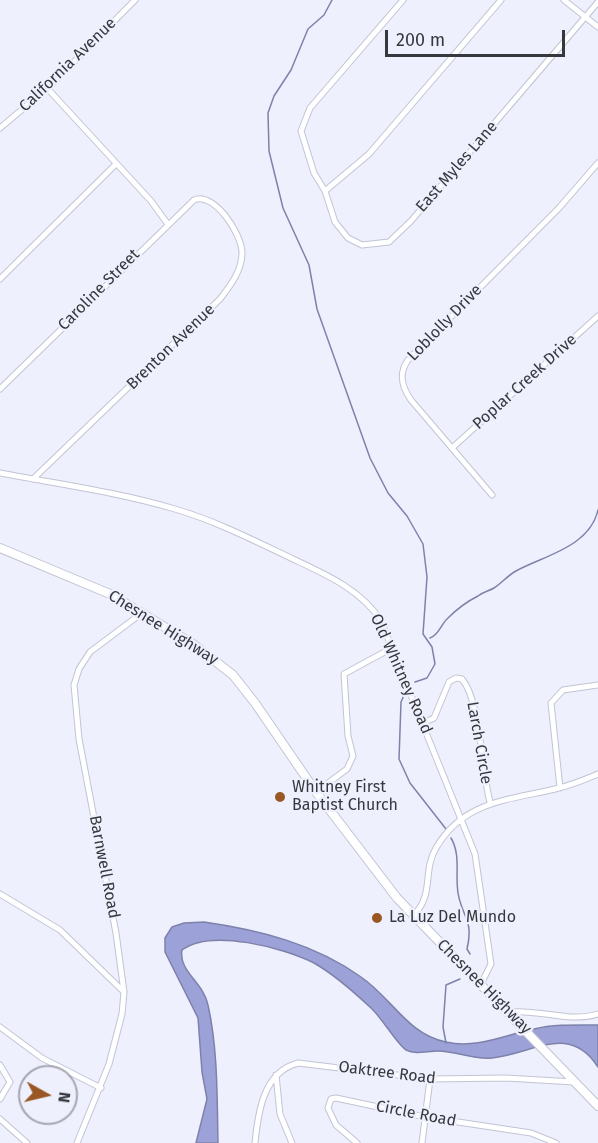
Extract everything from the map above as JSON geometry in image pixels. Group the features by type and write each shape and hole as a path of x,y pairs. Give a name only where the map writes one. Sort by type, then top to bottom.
{"main road":[{"name":"Chesnee Highway","path":"0,548 97,587 193,644 233,675 316,792 413,916 510,1012 598,1106"}],"street":[{"name":"California Avenue","path":"0,128 47,88 135,0"},
{"name":"East Myles Lane","path":"403,0 310,108 301,130 314,173 325,191 335,222 348,238 362,245 389,242 598,2"},
{"path":"325,191 369,154 501,0"},
{"path":"564,0 598,27"},
{"path":"47,88 117,164 167,223"},
{"name":"Loblolly Drive","path":"492,495 407,394 402,380 404,366 560,208 598,163"},
{"path":"0,279 117,164"},
{"name":"Caroline Street","path":"0,388 167,223 194,200 202,198"},
{"name":"Brenton Avenue","path":"33,479 211,309 233,280 241,258 239,237 221,212 202,198"},
{"name":"Poplar Creek Drive","path":"452,448 598,316"},
{"name":"Old Whitney Road","path":"0,473 177,509 303,563 351,590 368,603 381,621 390,649 463,819 479,871 491,957 490,970 481,984"},
{"name":"Barnwell Road","path":"77,1143 101,1088 117,1037 124,992 116,933 79,739 74,691 76,674 90,652 142,613"},
{"path":"316,792 347,770 353,756 348,736 344,674 390,649"},
{"name":"Larch Circle","path":"423,723 434,718 449,682 453,678 462,679 474,702 481,758 490,802"},
{"path":"560,788 550,709 554,698 563,690 598,685"},
{"path":"413,916 427,896 434,852 442,839 463,819 490,802 560,788 598,774"},
{"path":"0,894 60,930 124,992"},
{"path":"510,1012 521,1011 569,1018 598,1014"},
{"path":"0,1027 42,1058 101,1088"},
{"name":"Oaktree Road","path":"276,1075 286,1067 304,1062 430,1079 506,1078 574,1082"},
{"path":"0,1065 10,1082 0,1099"},
{"path":"255,1143 262,1103 276,1075"},
{"path":"276,1075 280,1114 292,1143"},
{"path":"422,1143 430,1079"},
{"name":"Circle Road","path":"357,1143 342,1132 332,1119 328,1105 331,1099 336,1098 425,1117 531,1133 556,1143"},
{"path":"0,1119 27,1143"}],"water":[{"path":"204,922 266,934 325,956 372,985 400,1014 421,1031 432,1038 446,1042 480,1043 542,1027 598,1025 598,1067 587,1054 575,1046 563,1043 492,1058 478,1058 445,1051 418,1053 406,1050 365,1002 337,978 314,963 267,946 229,940 195,944 182,950 182,957 187,971 202,990 208,1005 215,1057 218,1143 196,1143 207,1099 202,1072 198,1018 165,952 165,938 172,927 184,923"}],"waterway":[{"path":"332,0 324,15 308,29 291,70 274,96 268,113 269,151 283,208 309,265 317,309 370,458 388,493 407,516 423,544 427,577 423,634 432,647 435,664 427,678 415,682"},
{"path":"430,638 466,603 494,588 516,571 576,542 593,523 598,510"},
{"path":"405,693 401,702 399,759 410,783 446,829"},
{"path":"451,838 456,851 457,886 468,925 467,949 470,954"},
{"path":"446,1043 443,1027 446,985 460,979"}],"place":[{"name":"Whitney First Baptist Church","path":"280,797"},
{"name":"La Luz Del Mundo","path":"377,918"}]}
